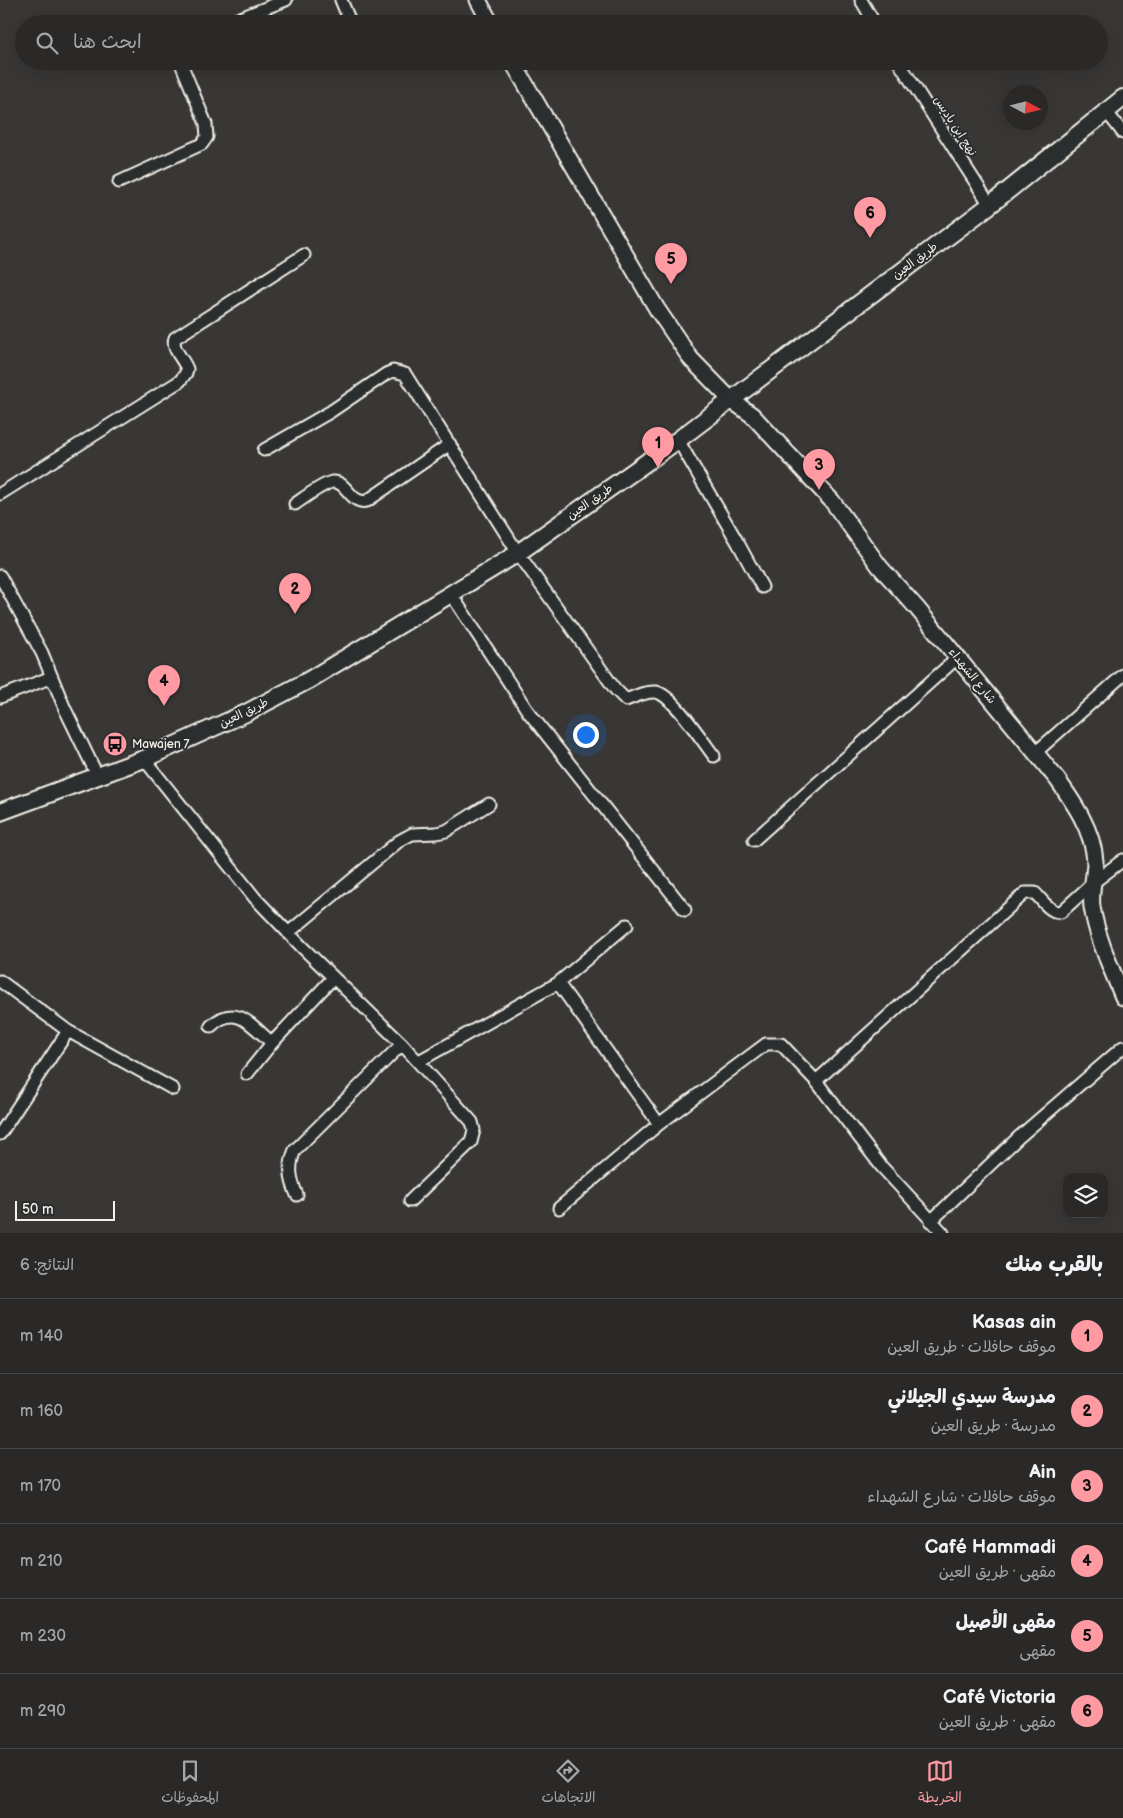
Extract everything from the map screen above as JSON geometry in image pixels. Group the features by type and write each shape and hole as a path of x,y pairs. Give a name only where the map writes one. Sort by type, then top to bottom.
{"main road":[{"name":"طريق العين","path":"0,812 144,759 246,713 310,680 518,553 678,440 990,204 1123,98"}],"street":[{"path":"248,15 286,0"},
{"path":"341,0 347,15"},
{"path":"478,0 486,15"},
{"path":"863,1 871,15"},
{"path":"119,182 202,144 207,137 206,124 184,70"},
{"name":"شارع الشهداء","path":"517,70 657,309 691,358 731,400 752,415 832,501 880,567 916,606 1057,779 1077,808 1090,836 1095,860 1092,904 1096,926 1123,997"},
{"name":"نهج ابن باديس","path":"904,70 990,204"},
{"path":"1106,111 1123,134"},
{"path":"0,494 180,381 186,374 187,369 174,348 174,338 304,255"},
{"path":"264,450 330,412 386,374 394,371 405,374 518,553 615,689 626,700 650,692 658,692 665,696 679,710 714,756"},
{"path":"678,440 762,587"},
{"path":"295,504 328,483 334,482 340,484 356,500 367,501 450,444"},
{"path":"0,576 35,638 65,709 97,775"},
{"path":"452,594 526,710 685,910"},
{"path":"754,840 957,658"},
{"path":"1035,753 1123,675"},
{"path":"0,697 52,677"},
{"path":"144,759 247,888 288,933 419,1061 472,1122 474,1130 471,1142 410,1201"},
{"path":"288,933 399,840 412,834 446,831 489,804"},
{"path":"816,1081 1026,893 1035,893 1049,908 1056,913 1061,912 1094,882 1123,860"},
{"path":"419,1061 558,983 627,925"},
{"path":"247,1074 272,1043 333,978"},
{"path":"0,981 68,1031 172,1089"},
{"path":"558,983 659,1124"},
{"path":"211,1026 226,1016 238,1016 272,1043"},
{"path":"0,1134 68,1031"},
{"path":"297,1195 290,1172 295,1150 402,1044"},
{"path":"559,1208 659,1124 766,1044 781,1044 816,1081 881,1166 943,1233"},
{"path":"931,1221 1019,1137 1123,1047"}],"place":[{"name":"Café Victoria","path":"870,238"},
{"name":"مقهى الأصيل","path":"671,284"},
{"name":"Kasas ain","path":"658,468"},
{"name":"Ain","path":"819,490"},
{"name":"مدرسة سيدي الجيلاني","path":"295,614"},
{"name":"Café Hammadi","path":"164,706"},
{"name":"Mawajen 7","path":"115,744"}]}
